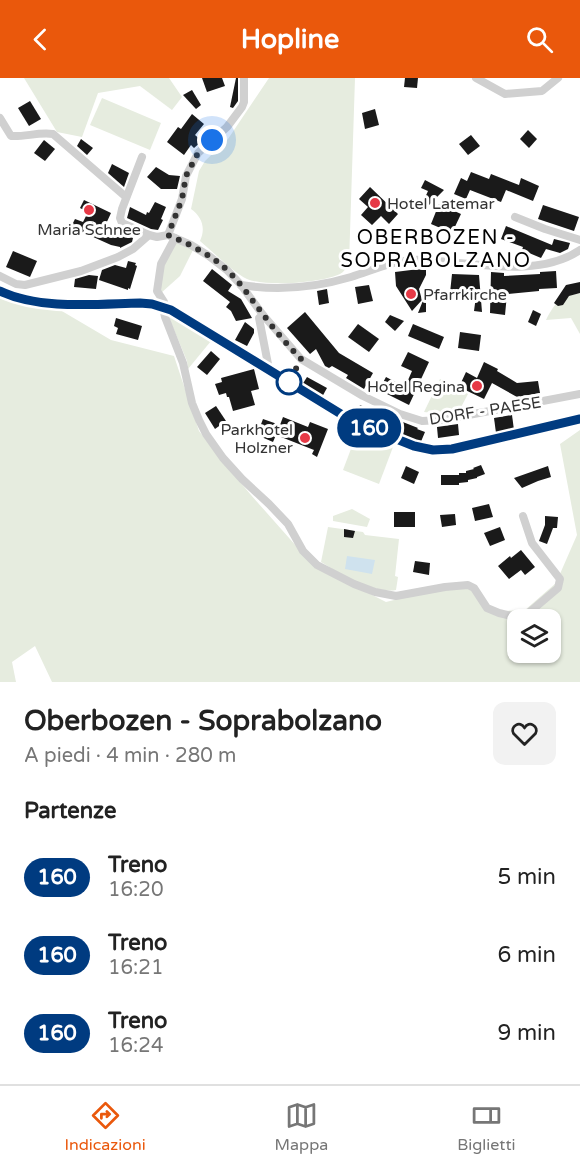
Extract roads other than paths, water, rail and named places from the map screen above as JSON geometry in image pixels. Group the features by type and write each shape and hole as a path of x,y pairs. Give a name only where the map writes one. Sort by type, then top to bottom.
{"street":[{"path":"244,78 242,107 227,127 198,153 186,176 182,199 161,264 157,291 164,302 165,317 183,363 199,420 206,434 242,479 288,524 303,551 317,565 375,592 396,596 445,586 468,585 474,588 487,608 506,615 525,616 558,588 560,579 532,543 523,516"},
{"path":"476,78 505,94 542,91 558,78"},
{"path":"0,118 11,136 43,133 53,135 126,197"},
{"path":"0,276 16,284 25,285 81,271 133,249 149,235 122,223 120,218 142,157"},
{"path":"515,217 580,240"},
{"name":"DORF - PAESE","path":"149,235 171,237 209,256 241,285 263,315 301,359 363,396 400,414 418,420 442,420 580,394"},
{"path":"241,285 298,288 323,285 399,261 416,259 501,267 540,265 561,260 580,250"},
{"path":"263,315 259,318 268,364"}],"water":[{"path":"347,556 375,560 372,574 345,569"}],"railway":[{"path":"0,291 16,297 50,303 87,305 140,303 171,310 354,422 415,446 433,450 452,449 580,419"}],"train":[{"name":"160","path":"0,291 20,299 42,303 140,303 163,307 183,316 354,422 421,448 452,449 580,419"}],"place":[{"name":"Hotel Latemar","path":"375,203"},
{"name":"Maria Schnee","path":"89,210"},
{"name":"Pfarrkirche","path":"411,294"},
{"name":"Hotel Regina","path":"477,386"},
{"name":"Parkhotel Holzner","path":"305,438"}],"district":[{"name":"OBERBOZEN - SOPRABOLZANO","path":"436,248"}]}
